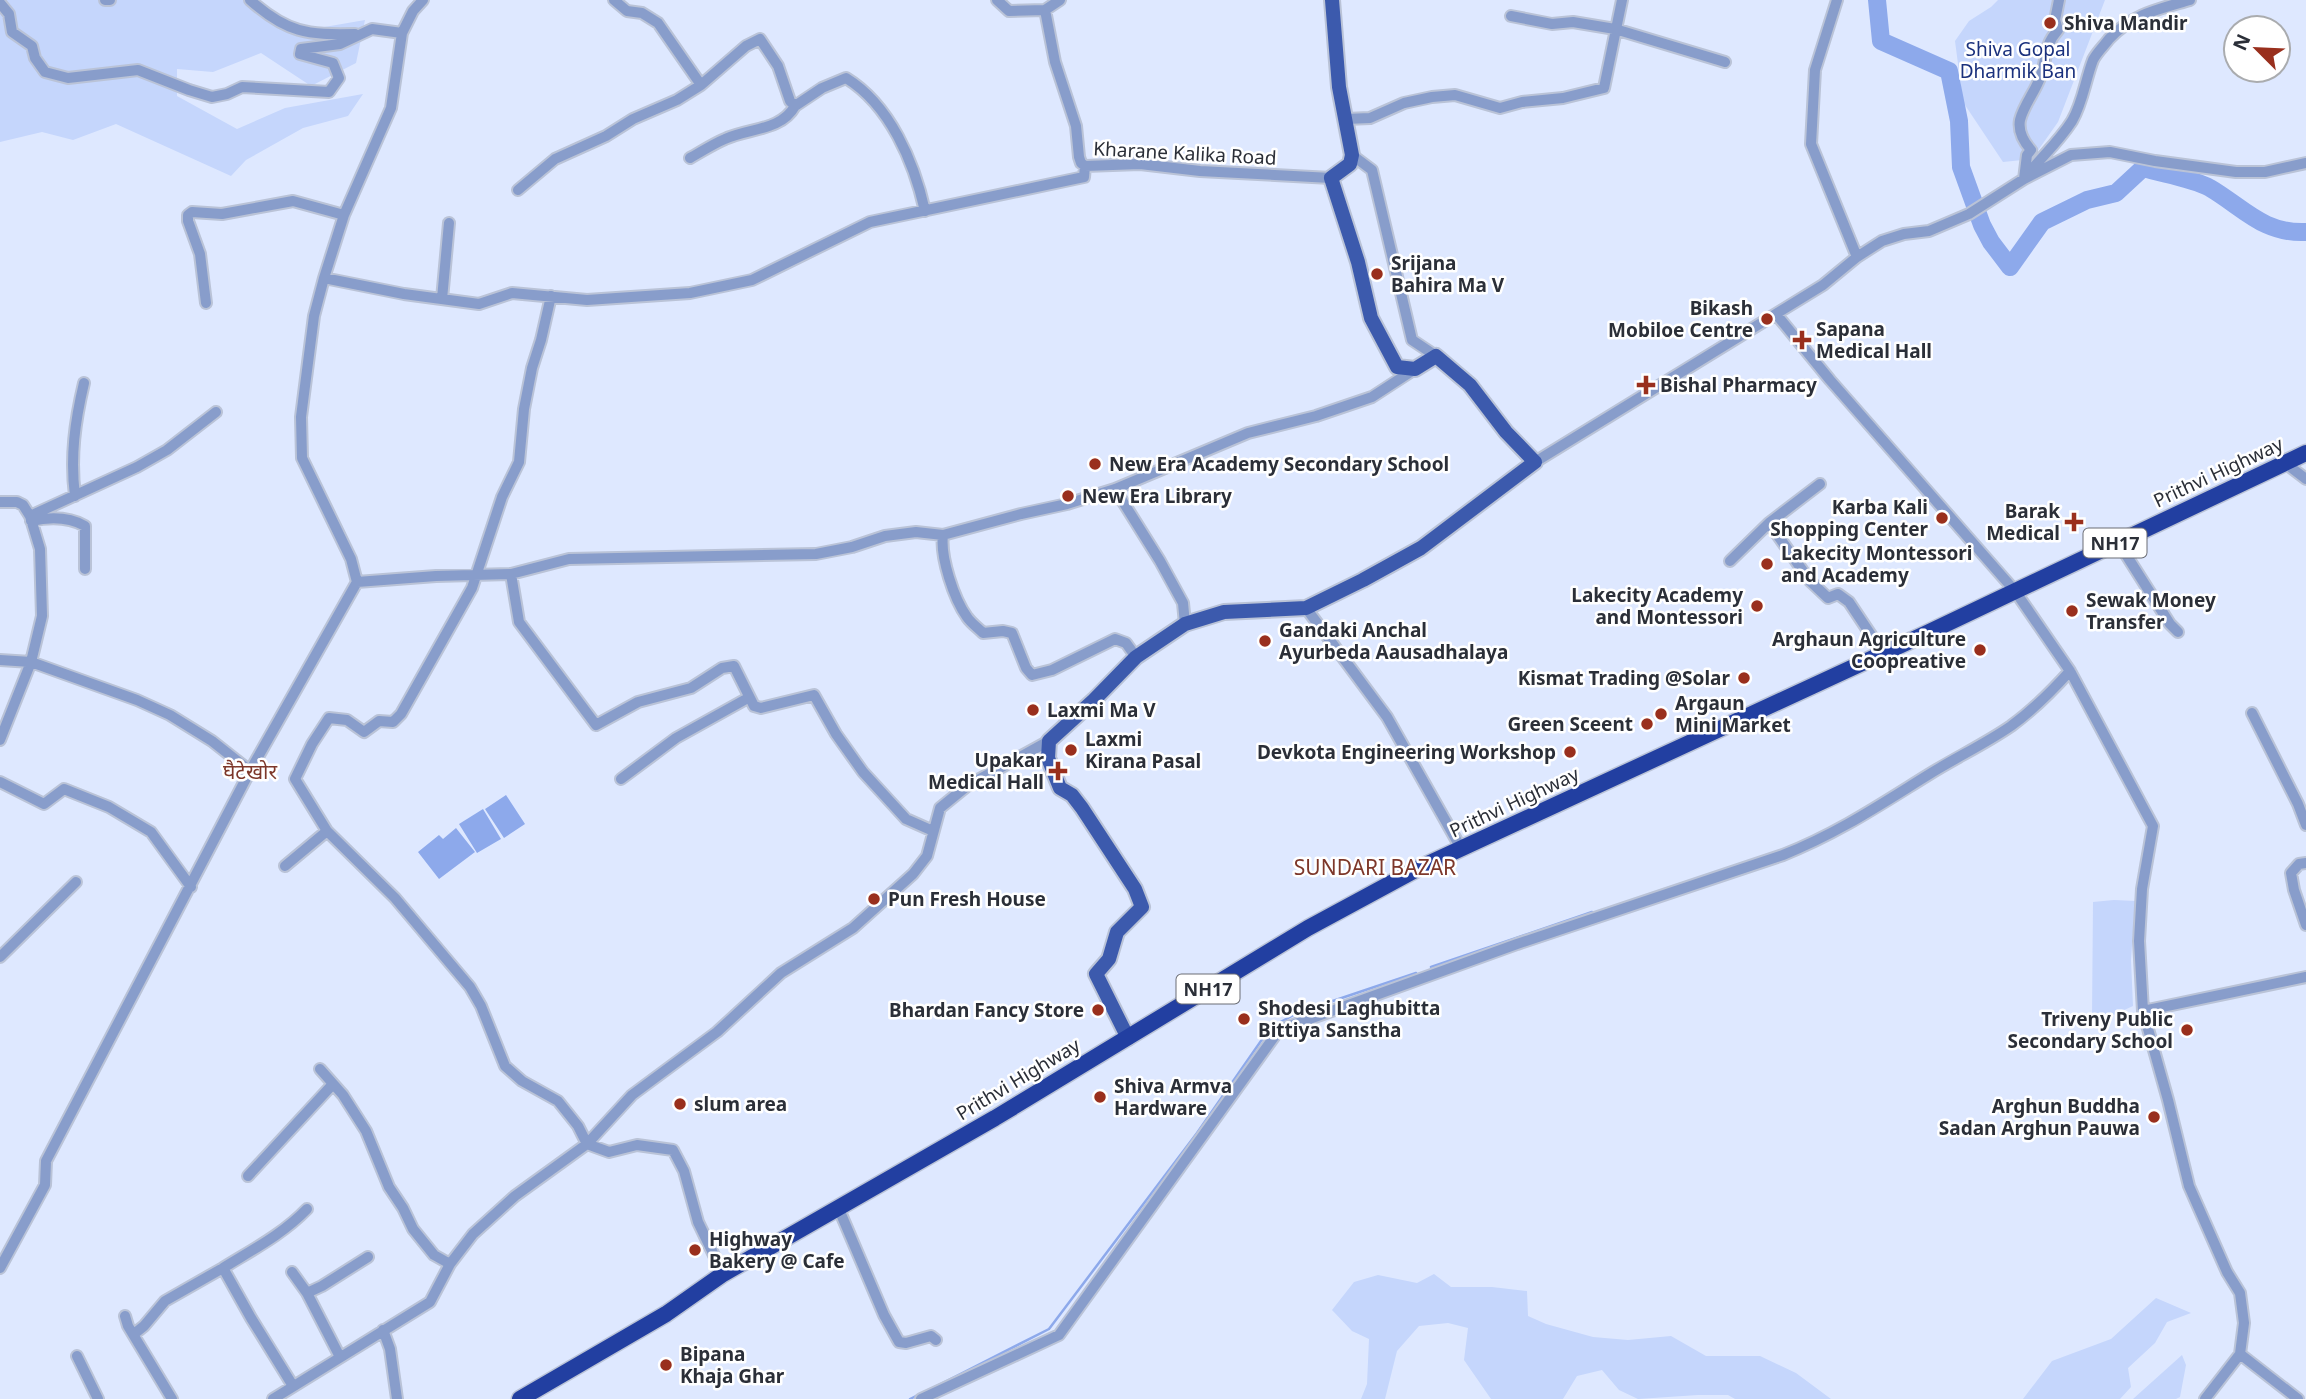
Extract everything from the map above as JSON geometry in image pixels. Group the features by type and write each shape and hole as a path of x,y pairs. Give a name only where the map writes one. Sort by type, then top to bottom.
{"highway":[{"name":"Prithvi Highway","path":"520,1399 666,1314 723,1274 938,1151 1308,928 1419,868 2306,453"}],"main road":[{"path":"1128,1038 1096,974 1110,958 1117,932 1142,907 1135,889 1082,808 1072,795 1060,788 1048,758 1049,741 1136,657 1185,624 1224,612 1306,608 1421,548 1535,462 1506,432 1470,385 1436,356 1415,369 1397,367 1371,318 1358,262 1331,178 1350,164 1352,155 1339,87 1332,0"}],"street":[{"path":"250,0 263,11 302,32 358,34"},
{"path":"0,1268 45,1185 46,1161 250,771 357,582 351,559 302,457 301,417 314,316 324,278 344,215 391,108 402,33 413,11 423,0"},
{"path":"614,0 627,11 642,13 658,23 701,85"},
{"path":"997,0 1009,11 1045,10 1060,0"},
{"path":"1346,119 1370,118 1404,103 1432,97 1455,95 1500,107 1563,98 1604,88 1622,0"},
{"path":"1837,0 1815,70 1811,145 1857,257"},
{"path":"2024,179 2027,155 2031,150 2025,143 2020,121 2041,76 2045,50 2058,30 2055,20 2059,0"},
{"path":"2024,179 2072,121 2081,103 2094,58 2120,27 2159,7 2190,0"},
{"path":"0,3 9,14 12,32 32,46 35,58 45,72 68,78 138,70 212,97 242,87 329,92 339,78 333,64 300,54 301,49 340,44 372,29 402,33"},
{"name":"Kharane Kalika Road","path":"1045,10 1055,62 1072,111 1079,158 1085,166 1140,164 1200,171 1331,178"},
{"path":"1511,16 1552,24 1573,22 1615,29 1725,62"},
{"path":"518,190 555,159 677,100 701,85 746,46 760,39 778,66 790,100 796,106"},
{"path":"690,158 726,138 778,124 791,114 796,106 822,88 846,78 863,89 891,126 908,156 925,211"},
{"path":"1535,462 1823,285 1857,257 1882,241 1904,234 1929,231 1969,214 2024,179 2071,155 2110,152 2236,172 2265,173 2306,163"},
{"path":"1352,155 1372,170 1412,340 1436,356"},
{"path":"324,278 404,294 480,304 512,293 587,300 690,293 752,280 870,222 1084,177 1085,166"},
{"path":"206,303 200,254 188,220 188,215 192,212 222,214 293,201 344,215"},
{"path":"442,299 449,223"},
{"path":"551,296 524,409 519,462 502,497 472,588 401,714 393,722 379,721 364,732 347,720 329,718 312,744 295,779 327,831 395,898 470,987 481,1006 505,1066 522,1081 558,1101 578,1126 587,1144 609,1152 637,1145 673,1150 684,1171 698,1222 723,1274"},
{"path":"1776,314 1830,380 2015,591 2070,671 2153,826 2142,889 2139,941 2143,1011 2189,1186 2227,1272 2240,1293 2244,1323 2240,1354 2205,1399"},
{"path":"357,582 511,574 569,559 816,554 852,547 885,536 916,532 943,535 1115,489 1248,433 1315,416 1372,397 1415,369"},
{"path":"75,496 73,445 75,421 84,383"},
{"path":"30,519 167,450 216,412"},
{"path":"2286,463 2306,479"},
{"path":"1730,561 1769,523 1820,484"},
{"path":"1115,489 1183,603 1185,624"},
{"path":"0,502 17,502 23,505 30,519 40,550 42,617 31,662 0,740"},
{"path":"30,519 61,519 85,526 85,569"},
{"path":"1769,523 1810,580 1828,598 1838,594 1849,602 1883,653"},
{"path":"943,535 945,559 957,599 966,616 983,634 1003,631 1012,633 1026,668 1032,675 1052,670 1115,639 1126,643 1136,657"},
{"path":"2118,542 2170,624 2178,632"},
{"path":"511,574 519,622 596,725 638,702 691,688 722,668 734,666 754,706 761,708 814,695 836,734 863,772 906,820 933,831"},
{"path":"1306,608 1387,717 1462,850"},
{"path":"0,660 31,662 137,700 170,715 212,741 250,771"},
{"path":"921,1399 936,1396 1059,1335 1279,1030 1517,944 1820,841 2011,726 2045,698 2070,671"},
{"path":"621,779 676,738 748,698"},
{"path":"2252,713 2302,803 2306,825"},
{"path":"273,1399 430,1302 450,1264 473,1234 515,1196 587,1144 632,1095 717,1032 782,973 853,928 903,883 927,856 940,808 967,786 1049,741"},
{"path":"0,782 44,804 64,789 109,807 150,832 191,887"},
{"path":"285,866 327,831"},
{"path":"2306,863 2299,864 2291,873 2306,925"},
{"path":"0,957 76,882"},
{"path":"2143,1011 2306,977"},
{"path":"320,1069 366,1130 389,1187 414,1229 434,1255 450,1264"},
{"path":"248,1176 333,1084"},
{"path":"838,1207 884,1315 899,1342 906,1343 931,1336 936,1340"},
{"path":"134,1334 165,1301 278,1235 307,1209"},
{"path":"307,1293 368,1257"},
{"path":"223,1268 293,1387"},
{"path":"292,1272 307,1293 341,1357"},
{"path":"125,1316 172,1399"},
{"path":"383,1330 390,1349 397,1399"},
{"path":"2240,1354 2298,1399"},
{"path":"77,1356 98,1399"}],"green space":[{"path":"0,0 253,0 275,19 313,29 365,20 356,63 311,86 261,53 213,72 177,69 177,96 237,129 285,108 363,94 348,116 303,128 246,160 231,176 116,124 73,140 42,132 0,142"},
{"name":"Shiva Gopal Dharmik Ban","path":"1998,0 2105,0 2058,122 2032,159 2003,162 1963,102 1955,41 1969,21"},
{"path":"2135,901 2131,960 2133,1006 2109,1017 2092,1017 2093,902"},
{"path":"1434,1274 1451,1287 1492,1287 1527,1291 1528,1316 1593,1337 1628,1340 1671,1336 1706,1356 1760,1356 1796,1373 1831,1399 1735,1399 1728,1395 1698,1395 1638,1399 1619,1390 1602,1370 1577,1376 1563,1399 1491,1399 1464,1360 1468,1328 1448,1323 1419,1326 1397,1351 1385,1399 1361,1399 1367,1384 1369,1339 1352,1331 1332,1310 1354,1282 1378,1275 1417,1283"},
{"path":"2156,1298 2191,1313 2167,1322 2155,1343 2128,1368 2131,1387 2120,1399 2023,1399 2052,1361 2111,1339"},
{"path":"2182,1355 2186,1365 2180,1397 2133,1399"}],"water":[{"path":"506,795 525,824 504,838 485,809"},
{"path":"483,809 501,839 477,853 459,824"},
{"path":"456,828 475,852 439,879 418,852 439,835 443,839"}],"waterway":[{"path":"1877,0 1881,41 1949,71 1959,121 1961,167 1982,225 2010,267 2042,222 2087,200 2116,193 2143,168 2210,188 2255,218 2278,229 2306,232"},
{"path":"1431,967 1592,912"},
{"path":"929,1390 1049,1329 1197,1133 1270,1028 1297,1013 1416,973"},
{"path":"910,1399 920,1394"}],"place":[{"name":"Shiva Mandir","path":"2050,23"},
{"name":"Srijana Bahira Ma V","path":"1377,274"},
{"name":"Bikash Mobiloe Centre","path":"1767,319"},
{"name":"Sapana Medical Hall","path":"1802,340"},
{"name":"Bishal Pharmacy","path":"1646,385"},
{"name":"New Era Academy Secondary School","path":"1095,464"},
{"name":"New Era Library","path":"1068,496"},
{"name":"Karba Kali Shopping Center","path":"1942,518"},
{"name":"Barak Medical","path":"2074,522"},
{"name":"Lakecity Montessori and Academy","path":"1767,564"},
{"name":"Lakecity Academy and Montessori","path":"1757,606"},
{"name":"Sewak Money Transfer","path":"2072,611"},
{"name":"Gandaki Anchal Ayurbeda Aausadhalaya","path":"1265,641"},
{"name":"Arghaun Agriculture Coopreative","path":"1980,650"},
{"name":"Kismat Trading @Solar","path":"1744,678"},
{"name":"Laxmi Ma V","path":"1033,710"},
{"name":"Argaun Mini Market","path":"1661,714"},
{"name":"Green Sceent","path":"1647,724"},
{"name":"Laxmi Kirana Pasal","path":"1071,750"},
{"name":"Devkota Engineering Workshop","path":"1570,752"},
{"name":"Upakar Medical Hall","path":"1058,771"},
{"name":"Pun Fresh House","path":"874,899"},
{"name":"Bhardan Fancy Store","path":"1098,1010"},
{"name":"Shodesi Laghubitta Bittiya Sanstha","path":"1244,1019"},
{"name":"Triveny Public Secondary School","path":"2187,1030"},
{"name":"Shiva Armva Hardware","path":"1100,1097"},
{"name":"slum area","path":"680,1104"},
{"name":"Arghun Buddha Sadan Arghun Pauwa","path":"2154,1117"},
{"name":"Highway Bakery @ Cafe","path":"695,1250"},
{"name":"Bipana Khaja Ghar","path":"666,1365"}],"district":[{"name":"घैटेखोर","path":"250,771"},
{"name":"SUNDARI BAZAR","path":"1375,867"}]}
